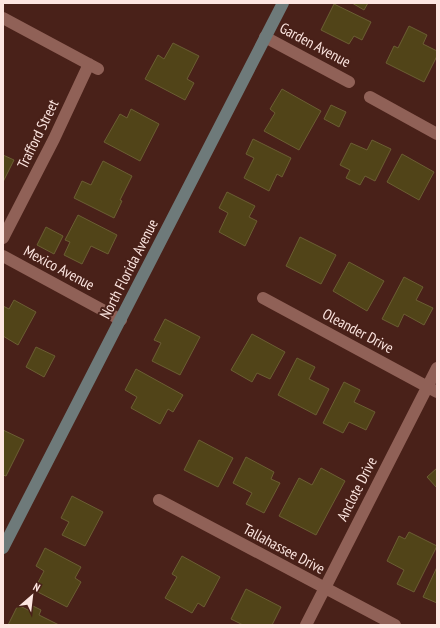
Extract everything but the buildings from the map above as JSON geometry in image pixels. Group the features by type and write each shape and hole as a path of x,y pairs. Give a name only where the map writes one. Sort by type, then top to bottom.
{"street":[{"name":"North Florida Avenue","path":"3,548 6,534 121,320 283,3"},
{"name":"Trafford Street","path":"3,18 94,66 54,139 3,238"},
{"name":"Garden Avenue","path":"265,37 349,82"},
{"path":"370,97 437,134"},
{"name":"Mexico Avenue","path":"3,256 121,320"},
{"name":"Oleander Drive","path":"263,298 432,389"},
{"name":"Anclote Drive","path":"306,625 432,389 437,368"},
{"name":"Tallahassee Drive","path":"159,500 324,589 395,625"}]}
